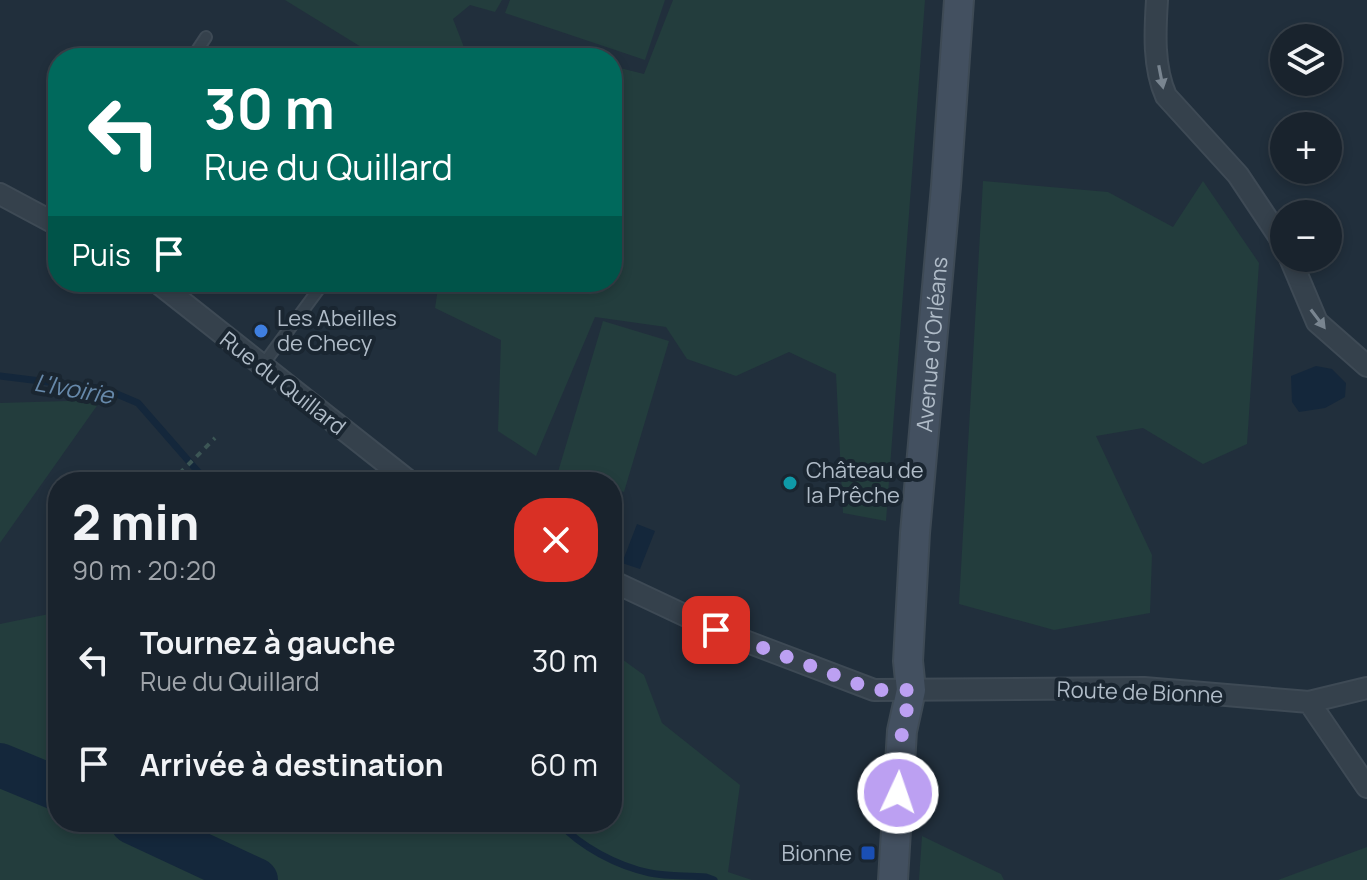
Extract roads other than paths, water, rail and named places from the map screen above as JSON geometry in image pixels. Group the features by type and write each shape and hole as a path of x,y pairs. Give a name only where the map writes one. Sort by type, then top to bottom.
{"main road":[{"name":"Avenue d'Orléans","path":"893,880 902,731 911,690 908,661 915,533 959,0"}],"street":[{"path":"1157,0 1155,37 1166,96 1238,175 1270,223"},
{"path":"0,194 48,220"},
{"path":"1296,272 1317,322 1367,366"},
{"name":"Rue du Quillard","path":"170,292 391,472"},
{"path":"622,586 716,630 862,686 874,690 911,690"},
{"name":"Route de Bionne","path":"911,690 1144,688 1309,702 1367,688"},
{"path":"1309,702 1367,787"}],"lane":[{"path":"199,48 206,37"},
{"path":"262,366 317,292"}],"water":[{"path":"1316,366 1332,369 1346,383 1345,397 1325,408 1299,412 1292,402 1291,376"},
{"path":"637,524 655,531 640,569 622,563"}],"waterway":[{"name":"L'Ivoirie","path":"0,376 105,389 138,403 198,472"},
{"path":"0,765 48,785"},
{"path":"153,832 256,880"},
{"name":"L'Ivoirie","path":"568,832 600,854 625,866 657,874 714,880"}],"place":[{"name":"Les Abeilles de Checy","path":"261,331"},
{"name":"Château de la Prêche","path":"790,483"},
{"name":"Bionne","path":"868,853"}]}
